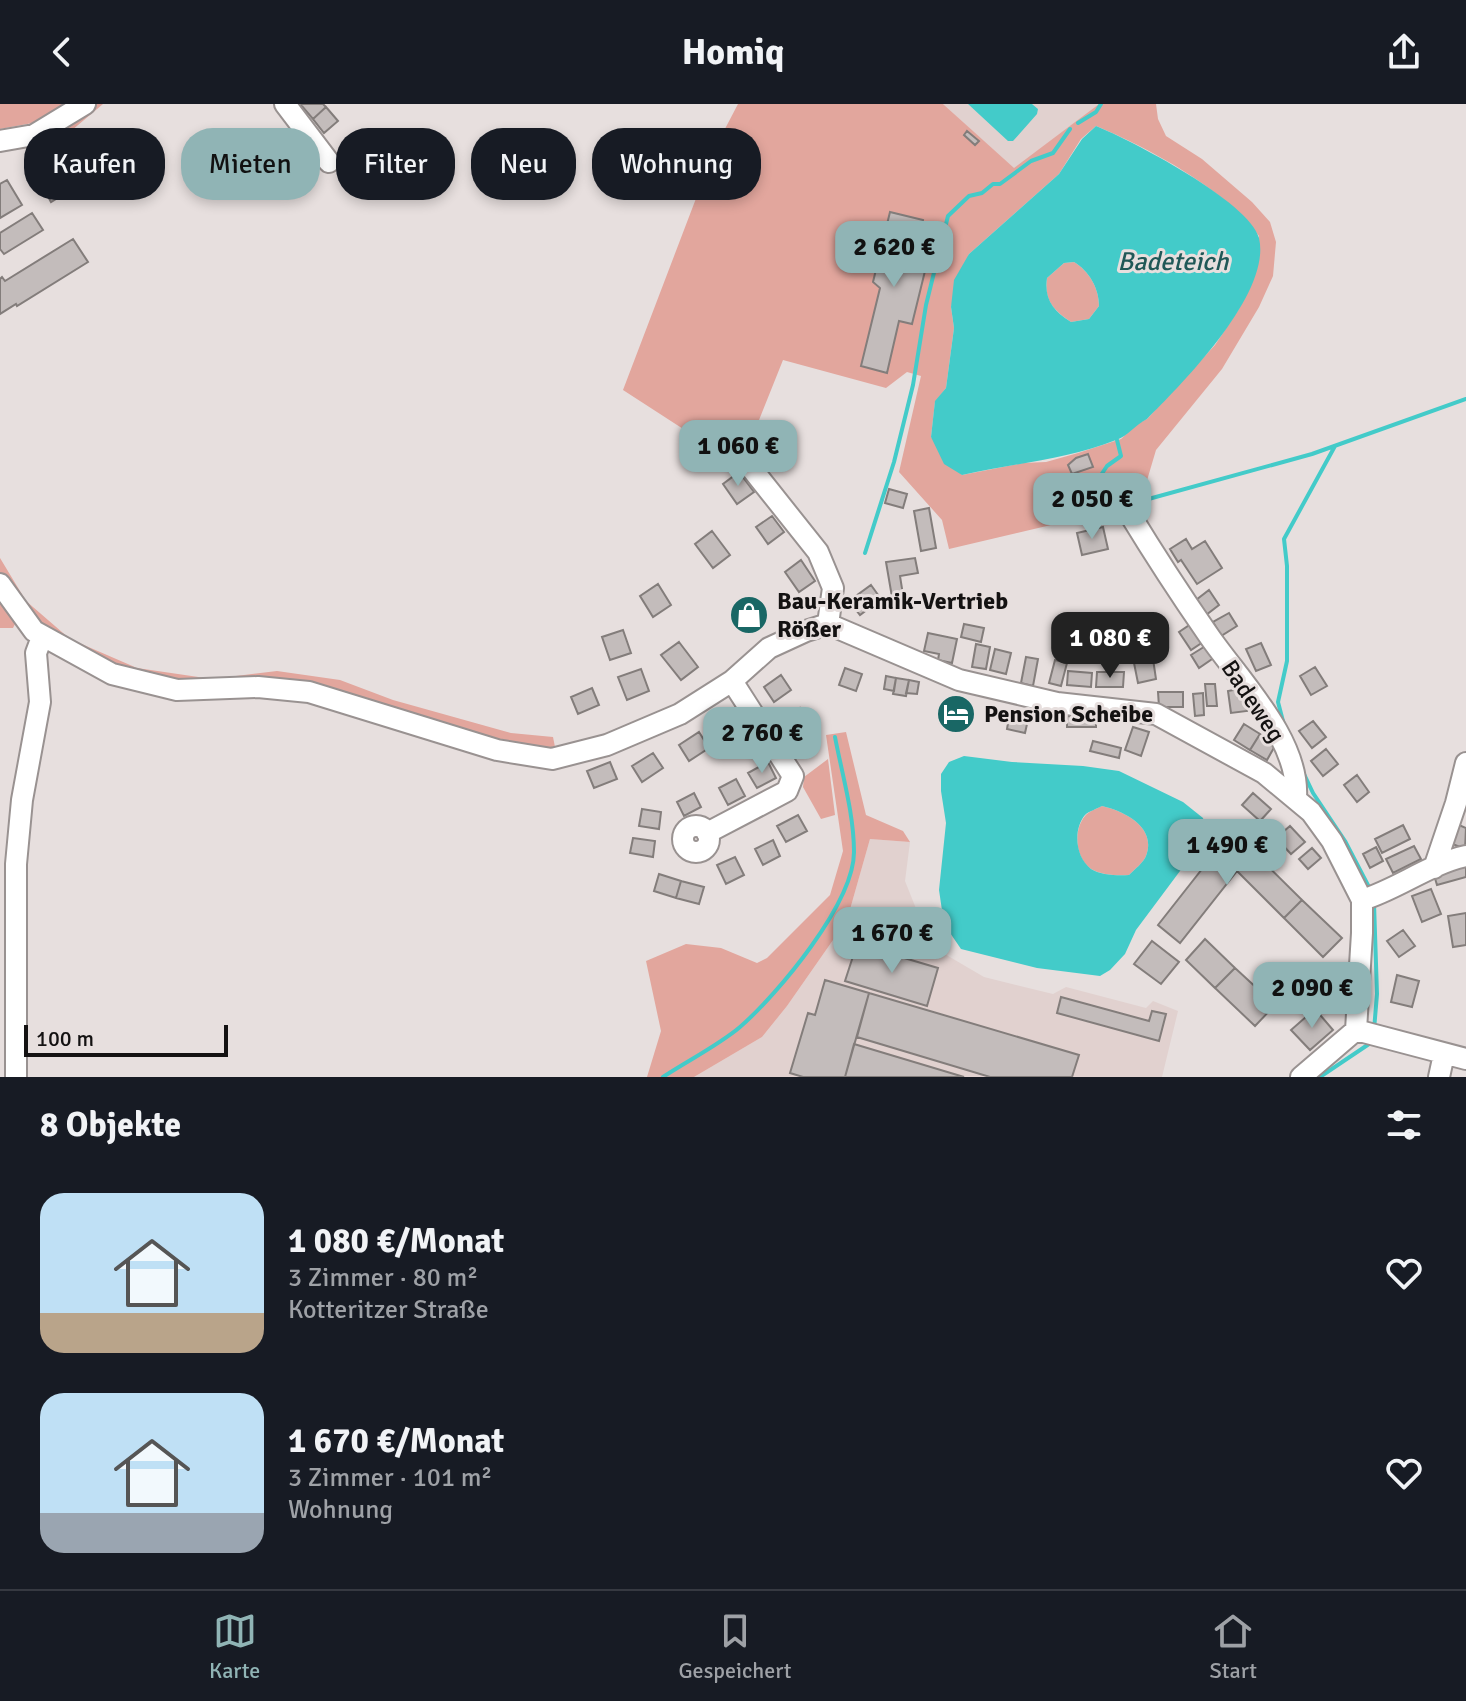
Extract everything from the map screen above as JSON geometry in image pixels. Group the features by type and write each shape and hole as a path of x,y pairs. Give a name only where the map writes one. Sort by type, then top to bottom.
{"street":[{"path":"0,141 34,135 85,104"},
{"path":"285,104 329,162"},
{"path":"740,454 818,552 833,588 828,624"},
{"name":"Badeweg","path":"1125,486 1124,500 1129,513 1277,733 1292,764 1297,784 1296,798"},
{"path":"0,584 24,621 42,637 112,674 177,690 258,687 309,692 497,750 552,759 607,745 680,714 732,681 769,648 828,624 959,680 1057,703 1156,714 1264,773 1311,812 1332,841 1369,898 1362,933 1367,1034"},
{"path":"16,1077 16,864 22,800 40,702 36,653 42,637"},
{"path":"707,833 787,791 793,776 732,681"},
{"path":"1434,868 1466,763"},
{"path":"1369,898 1466,856"},
{"path":"1301,1077 1367,1034 1466,1059"},
{"path":"1439,1077 1444,1054"}],"shaded area":[{"path":"0,104 103,104 75,128 41,128 38,122 0,129"},
{"path":"738,104 943,104 1014,168 1099,104 1156,104 1158,119 1166,136 1202,159 1252,202 1270,222 1276,242 1273,276 1259,307 1222,369 1156,450 1140,504 949,549 942,520 899,472 921,376 907,372 886,388 783,360 749,445 728,458 623,390 695,200 761,200 761,128 725,128","holes":["1096,126 1162,158 1227,202 1259,236 1239,309 1215,345 1147,419 1121,439 1046,462 1023,463 962,475 931,437 935,402 946,388 954,328 951,307 969,254 1059,174 1081,139"]},
{"path":"943,104 968,104 1009,141 1038,109 1032,104 1099,104 1014,169"},
{"path":"1074,262 1092,281 1099,306 1089,319 1071,322 1051,304 1046,286 1047,278 1064,263"},
{"path":"0,558 26,601 70,639 137,668 212,679 277,671 340,680 393,700 511,733 553,737 556,752 507,747 359,702 181,682 124,672 52,634 23,608 13,628 0,628"},
{"path":"846,732 866,815 903,831 910,842 870,839 847,920 762,1037 694,1077 647,1077 661,1031 646,961 686,944 721,948 757,963 767,958 830,895 843,851 826,735"},
{"path":"828,759 835,815 821,819 803,787 804,777"},
{"path":"1102,806 1128,816 1143,829 1147,837 1146,856 1129,875 1095,871 1086,864 1079,851 1077,836 1081,822 1088,813"},
{"path":"870,839 910,842 905,881 931,946 984,977 1053,994 1066,987 1146,1008 1153,1001 1178,1011 1162,1077 694,1077 762,1037 787,1006 847,920"}],"water":[{"path":"968,104 1032,104 1038,109 1013,141 1008,141"},
{"name":"Badeteich","path":"1096,126 1113,133 1161,158 1235,207 1251,223 1259,238 1259,260 1252,284 1239,310 1202,360 1147,419 1124,436 1078,452 962,475 944,464 931,437 935,401 946,388 954,328 951,307 954,280 969,254 1059,174 1082,139","holes":["1074,262 1089,275 1099,306 1089,319 1071,322 1051,304 1047,278 1064,263"]},
{"path":"964,756 1119,771 1183,802 1203,818 1206,829 1180,871 1136,930 1125,954 1100,976 1037,968 961,949 944,924 939,890 946,823 941,774 949,762","holes":["1102,806 1136,822 1147,837 1146,856 1129,875 1095,871 1086,864 1079,850 1077,835 1085,815"]}],"building":[{"path":"302,104 323,104 326,107 313,119"},
{"path":"326,107 338,121 324,133 313,119"},
{"path":"967,131 979,141 975,145 964,135"},
{"path":"7,180 22,205 0,218 0,184"},
{"path":"890,212 923,220 912,268 925,271 912,324 899,321 887,373 861,366 880,288 873,282"},
{"path":"32,213 43,230 4,254 0,249 0,233"},
{"path":"73,239 88,262 0,314 0,279 2,277 5,281"},
{"path":"1088,454 1093,467 1072,474 1068,465"},
{"path":"739,472 754,492 737,504 723,484"},
{"path":"889,489 907,494 903,508 885,503"},
{"path":"929,508 936,548 921,551 914,511"},
{"path":"772,516 784,532 768,544 756,527"},
{"path":"1103,527 1108,549 1082,555 1077,533"},
{"path":"712,531 730,555 713,568 695,544"},
{"path":"1186,539 1192,549 1205,541 1222,568 1197,584 1170,549"},
{"path":"915,558 918,573 900,576 903,595 892,597 886,562"},
{"path":"801,560 815,581 799,592 785,572"},
{"path":"658,584 671,605 653,617 640,596"},
{"path":"871,585 881,599 860,615 849,601"},
{"path":"1209,590 1219,605 1206,615 1196,600"},
{"path":"749,597 766,618 749,632 732,612"},
{"path":"1229,613 1237,626 1221,636 1213,622"},
{"path":"964,624 984,628 981,642 961,637"},
{"path":"1191,624 1203,642 1191,650 1179,632"},
{"path":"623,630 631,653 610,660 602,637"},
{"path":"928,633 957,639 952,663 938,660 939,654 924,651"},
{"path":"679,642 698,667 681,680 661,655"},
{"path":"1261,643 1271,665 1256,671 1246,649"},
{"path":"976,644 990,647 986,669 972,667"},
{"path":"1207,645 1215,657 1199,668 1191,655"},
{"path":"995,649 1011,653 1006,674 990,670"},
{"path":"1026,657 1038,659 1033,686 1021,683"},
{"path":"1153,659 1156,679 1138,683 1134,663"},
{"path":"1055,660 1067,663 1061,686 1049,683"},
{"path":"1315,667 1327,686 1311,695 1300,676"},
{"path":"845,668 862,674 856,691 839,685"},
{"path":"641,669 649,691 627,700 618,677"},
{"path":"1068,671 1092,673 1091,687 1067,685"},
{"path":"1097,672 1124,672 1123,687 1096,687"},
{"path":"781,675 791,690 774,702 764,687"},
{"path":"886,676 896,678 894,691 884,689"},
{"path":"896,678 909,680 906,696 893,694"},
{"path":"909,680 919,682 917,694 906,693"},
{"path":"1205,684 1215,684 1217,706 1207,706"},
{"path":"592,688 599,705 578,714 571,697"},
{"path":"1244,688 1247,711 1231,713 1228,691"},
{"path":"1158,692 1183,692 1183,707 1159,707"},
{"path":"1203,693 1204,715 1195,716 1193,694"},
{"path":"948,698 971,706 963,731 940,723"},
{"path":"800,708 811,723 792,738 780,723"},
{"path":"733,711 742,727 721,740 712,724"},
{"path":"1010,711 1029,715 1025,733 1007,729"},
{"path":"1067,716 1096,717 1096,727 1067,727"},
{"path":"1313,721 1326,737 1312,748 1299,731"},
{"path":"1244,724 1260,734 1250,750 1234,740"},
{"path":"1133,727 1149,732 1141,756 1125,750"},
{"path":"699,732 709,748 689,761 679,745"},
{"path":"1260,734 1276,744 1267,760 1250,750"},
{"path":"1093,741 1121,748 1119,758 1090,751"},
{"path":"1326,749 1338,764 1323,776 1311,761"},
{"path":"653,753 663,768 642,782 632,766"},
{"path":"610,762 617,779 594,788 587,771"},
{"path":"768,762 776,778 757,788 748,773"},
{"path":"1357,775 1369,792 1357,802 1344,785"},
{"path":"736,779 745,796 728,805 719,788"},
{"path":"694,793 701,807 684,816 677,802"},
{"path":"1253,793 1271,809 1260,821 1242,805"},
{"path":"642,809 661,812 659,829 639,826"},
{"path":"798,815 807,831 786,842 777,826"},
{"path":"1452,822 1466,828 1465,849 1445,841"},
{"path":"1403,825 1410,839 1382,853 1375,839"},
{"path":"1290,826 1305,842 1291,854 1276,838"},
{"path":"1232,831 1302,900 1284,918 1237,871 1180,943 1158,925"},
{"path":"633,838 655,841 653,857 630,853"},
{"path":"773,840 780,856 763,865 755,849"},
{"path":"1414,846 1421,859 1393,873 1386,859"},
{"path":"1376,847 1383,861 1370,868 1363,854"},
{"path":"1312,848 1321,858 1308,869 1299,859"},
{"path":"735,857 744,875 726,884 717,865"},
{"path":"1466,866 1466,877 1437,885 1434,875"},
{"path":"659,874 681,881 676,898 654,891"},
{"path":"681,881 704,887 699,904 676,898"},
{"path":"1431,889 1441,914 1422,922 1412,896"},
{"path":"1302,900 1342,938 1323,957 1284,918"},
{"path":"1466,913 1466,945 1453,947 1448,916"},
{"path":"1403,930 1415,946 1399,957 1387,941"},
{"path":"1205,939 1235,968 1215,988 1186,960"},
{"path":"1152,941 1179,962 1161,984 1134,964"},
{"path":"857,944 938,968 927,1006 845,981"},
{"path":"1235,968 1275,1005 1255,1026 1215,988"},
{"path":"1397,975 1419,981 1412,1007 1391,1002"},
{"path":"825,980 869,993 845,1077 803,1077 790,1073 808,1013 815,1015"},
{"path":"869,993 1079,1055 1072,1077 990,1077 857,1037"},
{"path":"1061,997 1149,1021 1152,1011 1166,1014 1159,1041 1057,1013"},
{"path":"1315,1009 1333,1030 1310,1050 1291,1030"},
{"path":"854,1044 964,1077 845,1077"}],"waterway":[{"path":"1078,123 1096,112 1101,104"},
{"path":"865,553 894,462 913,385 926,305 948,216 969,196 982,193 993,184 1000,184 1031,161 1053,153 1070,129"},
{"path":"1134,503 1312,454 1466,399"},
{"path":"1108,501 1099,478 1107,466 1121,456 1117,440"},
{"path":"1284,725 1278,702 1287,661 1284,539 1335,446"},
{"path":"663,1077 722,1040 756,1012 793,971 842,896 851,873 854,852 850,809 835,737"},
{"path":"1304,774 1371,891"},
{"path":"1374,903 1377,994 1374,1030"},
{"path":"1320,1077 1372,1042"}],"place":[{"name":"Bau-Keramik-Vertrieb Rößer","path":"749,615"},
{"name":"Pension Scheibe","path":"956,714"}]}
